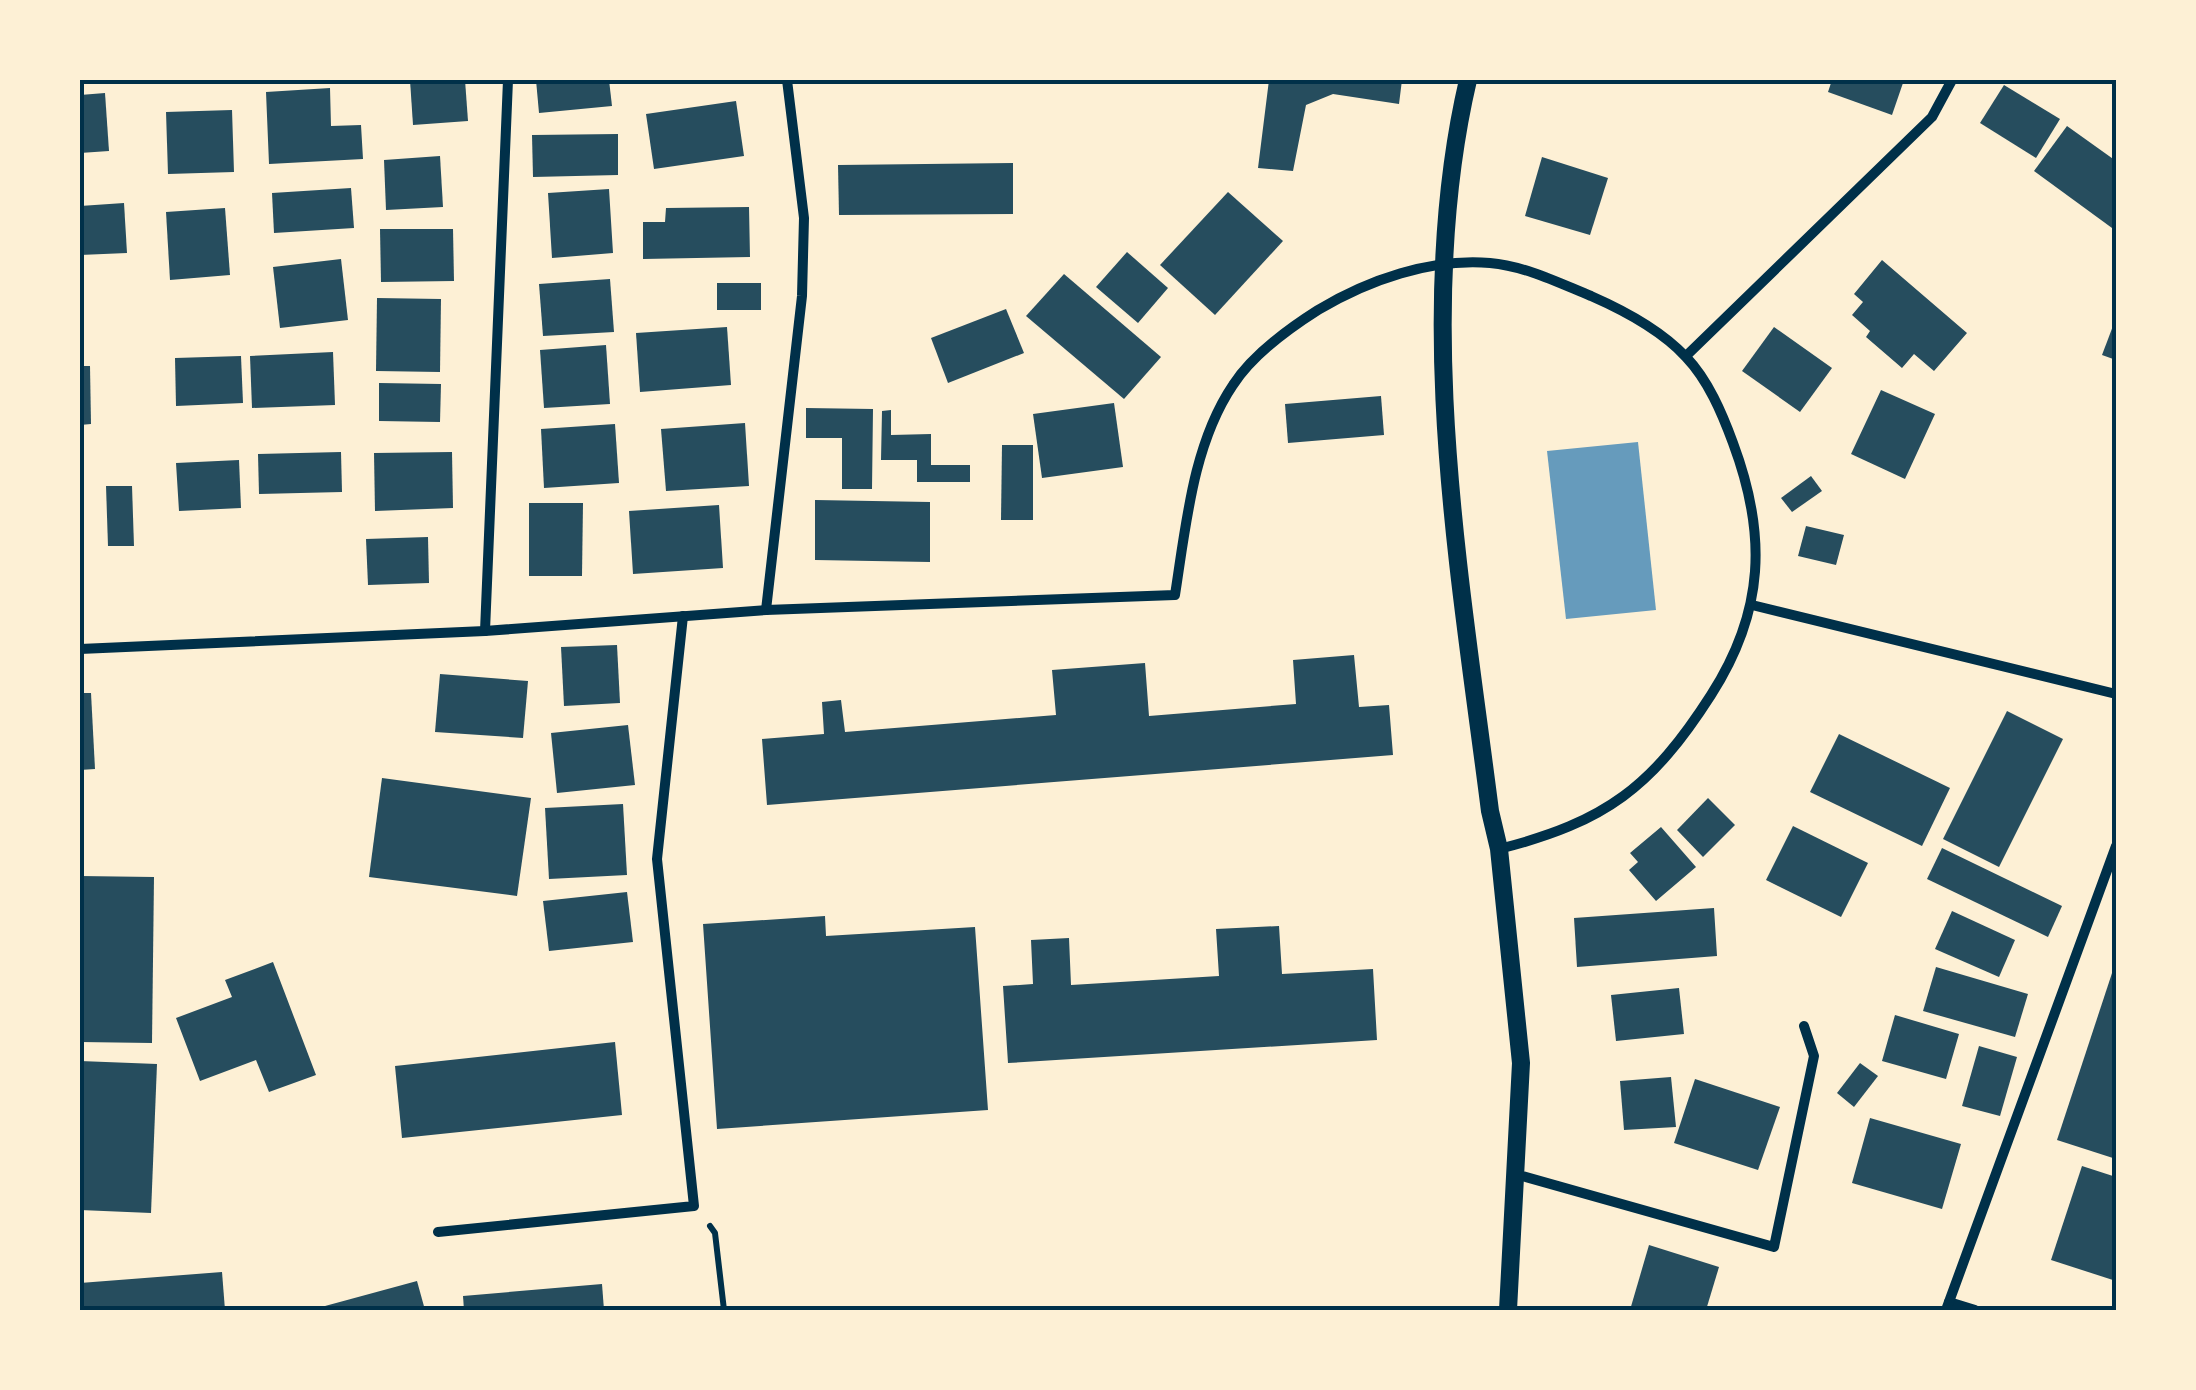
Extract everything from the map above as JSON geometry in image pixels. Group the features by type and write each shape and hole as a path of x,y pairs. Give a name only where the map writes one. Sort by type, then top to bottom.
{"street":[{"path":"485,631 508,80"},
{"path":"766,610 802,296 804,218 786,80"},
{"path":"1468,80 1456,129 1442,265 1450,471 1488,792 1499,849 1521,1063 1508,1310"},
{"path":"1686,356 1932,117 1952,80"},
{"path":"80,649 485,631 766,610 1175,594 1197,476 1212,425 1234,384 1264,350 1342,296 1388,276 1442,265 1490,263 1532,272 1610,305 1653,330 1686,356 1725,422 1748,482 1757,547 1752,606 1716,688 1678,746 1634,790 1596,816 1551,836 1499,849"},
{"path":"1752,606 2116,694"},
{"path":"438,1232 694,1206 657,859 682,616"},
{"path":"1976,1310 1948,1306 2116,846"},
{"path":"1515,1174 1774,1248 1814,1056 1804,1026"}],"path":[{"path":"694,1206 715,1233 724,1310"}],"water":[{"path":"1638,442 1656,610 1566,619 1547,451"}],"building":[{"path":"410,80 465,80 468,121 413,125"},
{"path":"536,80 609,80 612,106 539,113"},
{"path":"1269,80 1402,80 1399,104 1333,94 1306,105 1293,171 1258,168"},
{"path":"1832,80 1904,80 1892,115 1828,92"},
{"path":"2004,85 2060,119 2036,158 1980,123"},
{"path":"330,88 331,126 361,125 363,159 269,164 266,92"},
{"path":"105,93 109,151 80,153 80,95"},
{"path":"736,101 744,156 654,169 646,114"},
{"path":"232,110 234,172 168,174 166,112"},
{"path":"2067,126 2116,161 2116,222 2112,228 2034,171"},
{"path":"618,134 618,175 533,177 532,135"},
{"path":"440,156 443,207 386,210 384,160"},
{"path":"1542,157 1608,178 1590,235 1525,216"},
{"path":"1013,163 1013,214 839,215 838,165"},
{"path":"351,188 354,228 274,233 272,193"},
{"path":"609,189 613,253 552,258 548,193"},
{"path":"1228,192 1283,241 1215,315 1160,265"},
{"path":"124,203 127,253 80,255 80,206"},
{"path":"749,207 750,257 643,259 643,222 665,222 666,208"},
{"path":"225,208 230,275 170,280 166,212"},
{"path":"380,229 453,229 454,281 381,282"},
{"path":"1127,252 1168,288 1138,323 1096,287"},
{"path":"341,259 348,320 280,328 273,267"},
{"path":"1882,260 1967,333 1934,371 1914,354 1902,368 1866,337 1870,331 1852,315 1863,302 1854,294"},
{"path":"1064,274 1161,357 1124,399 1026,316"},
{"path":"610,279 614,332 543,336 539,284"},
{"path":"717,283 761,283 761,310 717,310"},
{"path":"377,298 441,299 440,372 376,371"},
{"path":"1006,309 1024,353 948,383 931,338"},
{"path":"2116,318 2116,360 2102,355"},
{"path":"727,327 731,385 640,392 636,333"},
{"path":"1774,327 1832,368 1800,412 1742,371"},
{"path":"606,345 610,404 544,408 540,350"},
{"path":"333,352 335,405 252,408 250,356"},
{"path":"241,356 243,403 176,406 175,358"},
{"path":"80,366 90,366 91,424 80,425"},
{"path":"379,383 441,384 440,422 379,421"},
{"path":"1881,390 1935,414 1905,479 1851,454"},
{"path":"1381,396 1384,435 1288,443 1285,404"},
{"path":"1114,403 1123,467 1042,478 1033,414"},
{"path":"806,408 873,409 872,489 842,489 842,438 806,438"},
{"path":"891,410 891,435 931,434 931,465 970,465 970,482 917,482 917,460 881,460 882,411"},
{"path":"745,423 749,486 666,491 661,429"},
{"path":"615,424 619,483 544,488 541,429"},
{"path":"1002,445 1033,445 1033,520 1001,520"},
{"path":"341,452 342,492 259,494 258,454"},
{"path":"452,452 453,508 375,511 374,453"},
{"path":"239,460 241,508 179,511 176,463"},
{"path":"1811,476 1822,491 1792,512 1781,498"},
{"path":"106,486 132,486 134,546 108,546"},
{"path":"815,500 930,502 930,562 815,560"},
{"path":"529,503 583,503 582,576 529,576"},
{"path":"719,505 723,568 633,574 629,511"},
{"path":"1806,526 1844,535 1836,565 1798,556"},
{"path":"428,537 429,583 368,585 366,539"},
{"path":"617,645 620,703 564,706 561,647"},
{"path":"1354,655 1359,707 1389,705 1393,755 767,805 762,739 824,734 822,702 841,700 845,732 1056,715 1052,670 1145,663 1149,716 1296,704 1293,660"},
{"path":"440,674 528,681 523,738 435,732"},
{"path":"80,693 91,693 95,769 80,770"},
{"path":"2007,711 2063,739 1999,867 1943,839"},
{"path":"628,725 635,785 557,793 551,733"},
{"path":"1839,734 1950,788 1922,846 1810,792"},
{"path":"382,778 531,798 517,896 369,877"},
{"path":"1708,798 1735,825 1703,857 1677,830"},
{"path":"623,804 627,875 549,879 545,808"},
{"path":"1793,826 1868,863 1841,917 1766,880"},
{"path":"1661,827 1696,867 1656,901 1629,870 1638,862 1630,853"},
{"path":"1942,848 2062,906 2048,937 1927,879"},
{"path":"80,876 154,877 152,1043 80,1042"},
{"path":"627,892 633,942 549,951 543,901"},
{"path":"1714,908 1717,956 1577,967 1574,918"},
{"path":"1952,911 2015,940 1999,977 1935,949"},
{"path":"825,916 826,936 975,927 988,1110 717,1129 703,924"},
{"path":"1279,926 1282,974 1373,969 1377,1040 1008,1063 1003,986 1033,984 1031,940 1069,938 1071,985 1219,976 1216,929"},
{"path":"2116,961 2116,1159 2057,1140"},
{"path":"273,962 316,1075 269,1092 256,1060 200,1081 176,1018 232,997 225,980"},
{"path":"1936,967 2028,994 2015,1037 1923,1011"},
{"path":"1679,988 1684,1034 1616,1041 1611,995"},
{"path":"1895,1015 1959,1034 1946,1079 1882,1061"},
{"path":"615,1042 622,1115 402,1138 395,1066"},
{"path":"1979,1046 2017,1057 2000,1116 1962,1106"},
{"path":"80,1061 157,1064 151,1213 80,1210"},
{"path":"1860,1063 1878,1076 1854,1107 1837,1093"},
{"path":"1671,1077 1676,1127 1624,1130 1620,1081"},
{"path":"1695,1079 1780,1107 1758,1170 1674,1143"},
{"path":"1870,1118 1961,1144 1942,1209 1852,1183"},
{"path":"2082,1166 2116,1177 2116,1281 2051,1260"},
{"path":"1649,1245 1719,1267 1706,1310 1630,1310"},
{"path":"222,1272 225,1310 81,1310 80,1283"},
{"path":"417,1281 425,1310 314,1310 314,1309"},
{"path":"602,1284 604,1310 464,1310 463,1296"}]}
